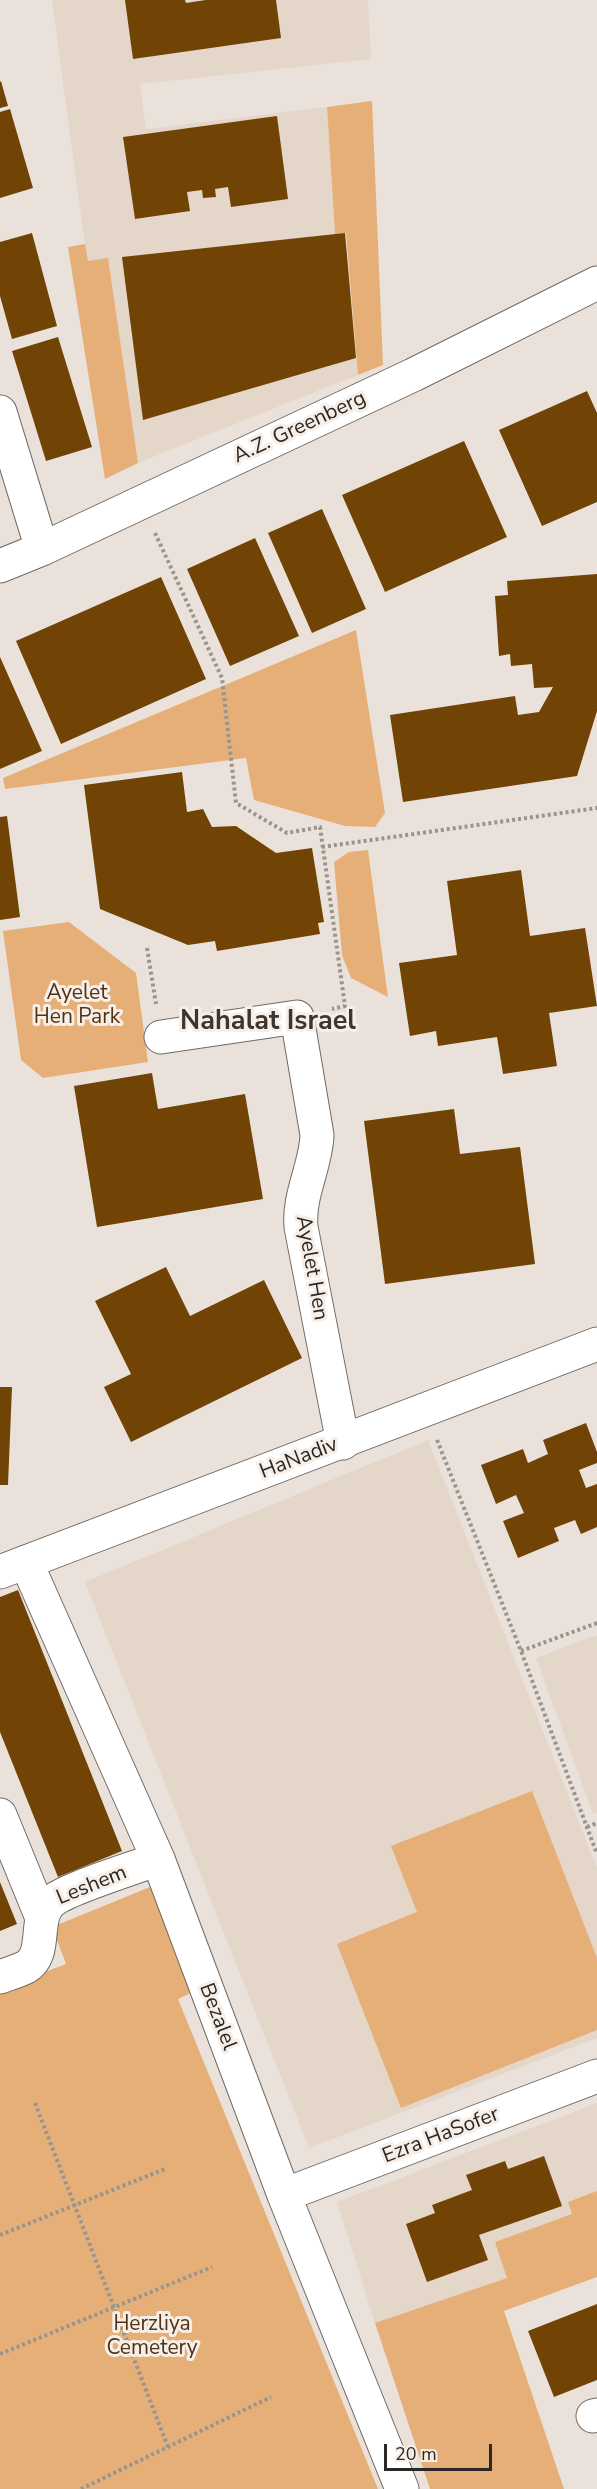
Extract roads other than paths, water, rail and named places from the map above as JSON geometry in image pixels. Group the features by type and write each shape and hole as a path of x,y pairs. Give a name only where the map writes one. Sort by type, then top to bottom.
{"street":[{"name":"A.Z. Greenberg","path":"0,566 42,549 413,375 597,283"},
{"path":"0,412 42,549"},
{"name":"Ayelet Hen","path":"161,1037 297,1017 317,1135 316,1154 299,1210 343,1443"},
{"name":"HaNadiv","path":"13,1567 343,1443 425,1409 597,1344"},
{"name":"Bezalel","path":"13,1567 158,1859 284,2195 401,2485"},
{"path":"0,1815 42,1918"},
{"name":"Leshem","path":"0,1977 28,1966 37,1953 42,1918 49,1903 65,1894 158,1859"},
{"name":"Ezra HaSofer","path":"284,2195 597,2076"}],"district":[{"name":"Nahalat Israel","path":"268,1022"}],"park label":[{"name":"Ayelet Hen Park","path":"77,1006"},
{"name":"Herzliya Cemetery","path":"152,2337"}]}
